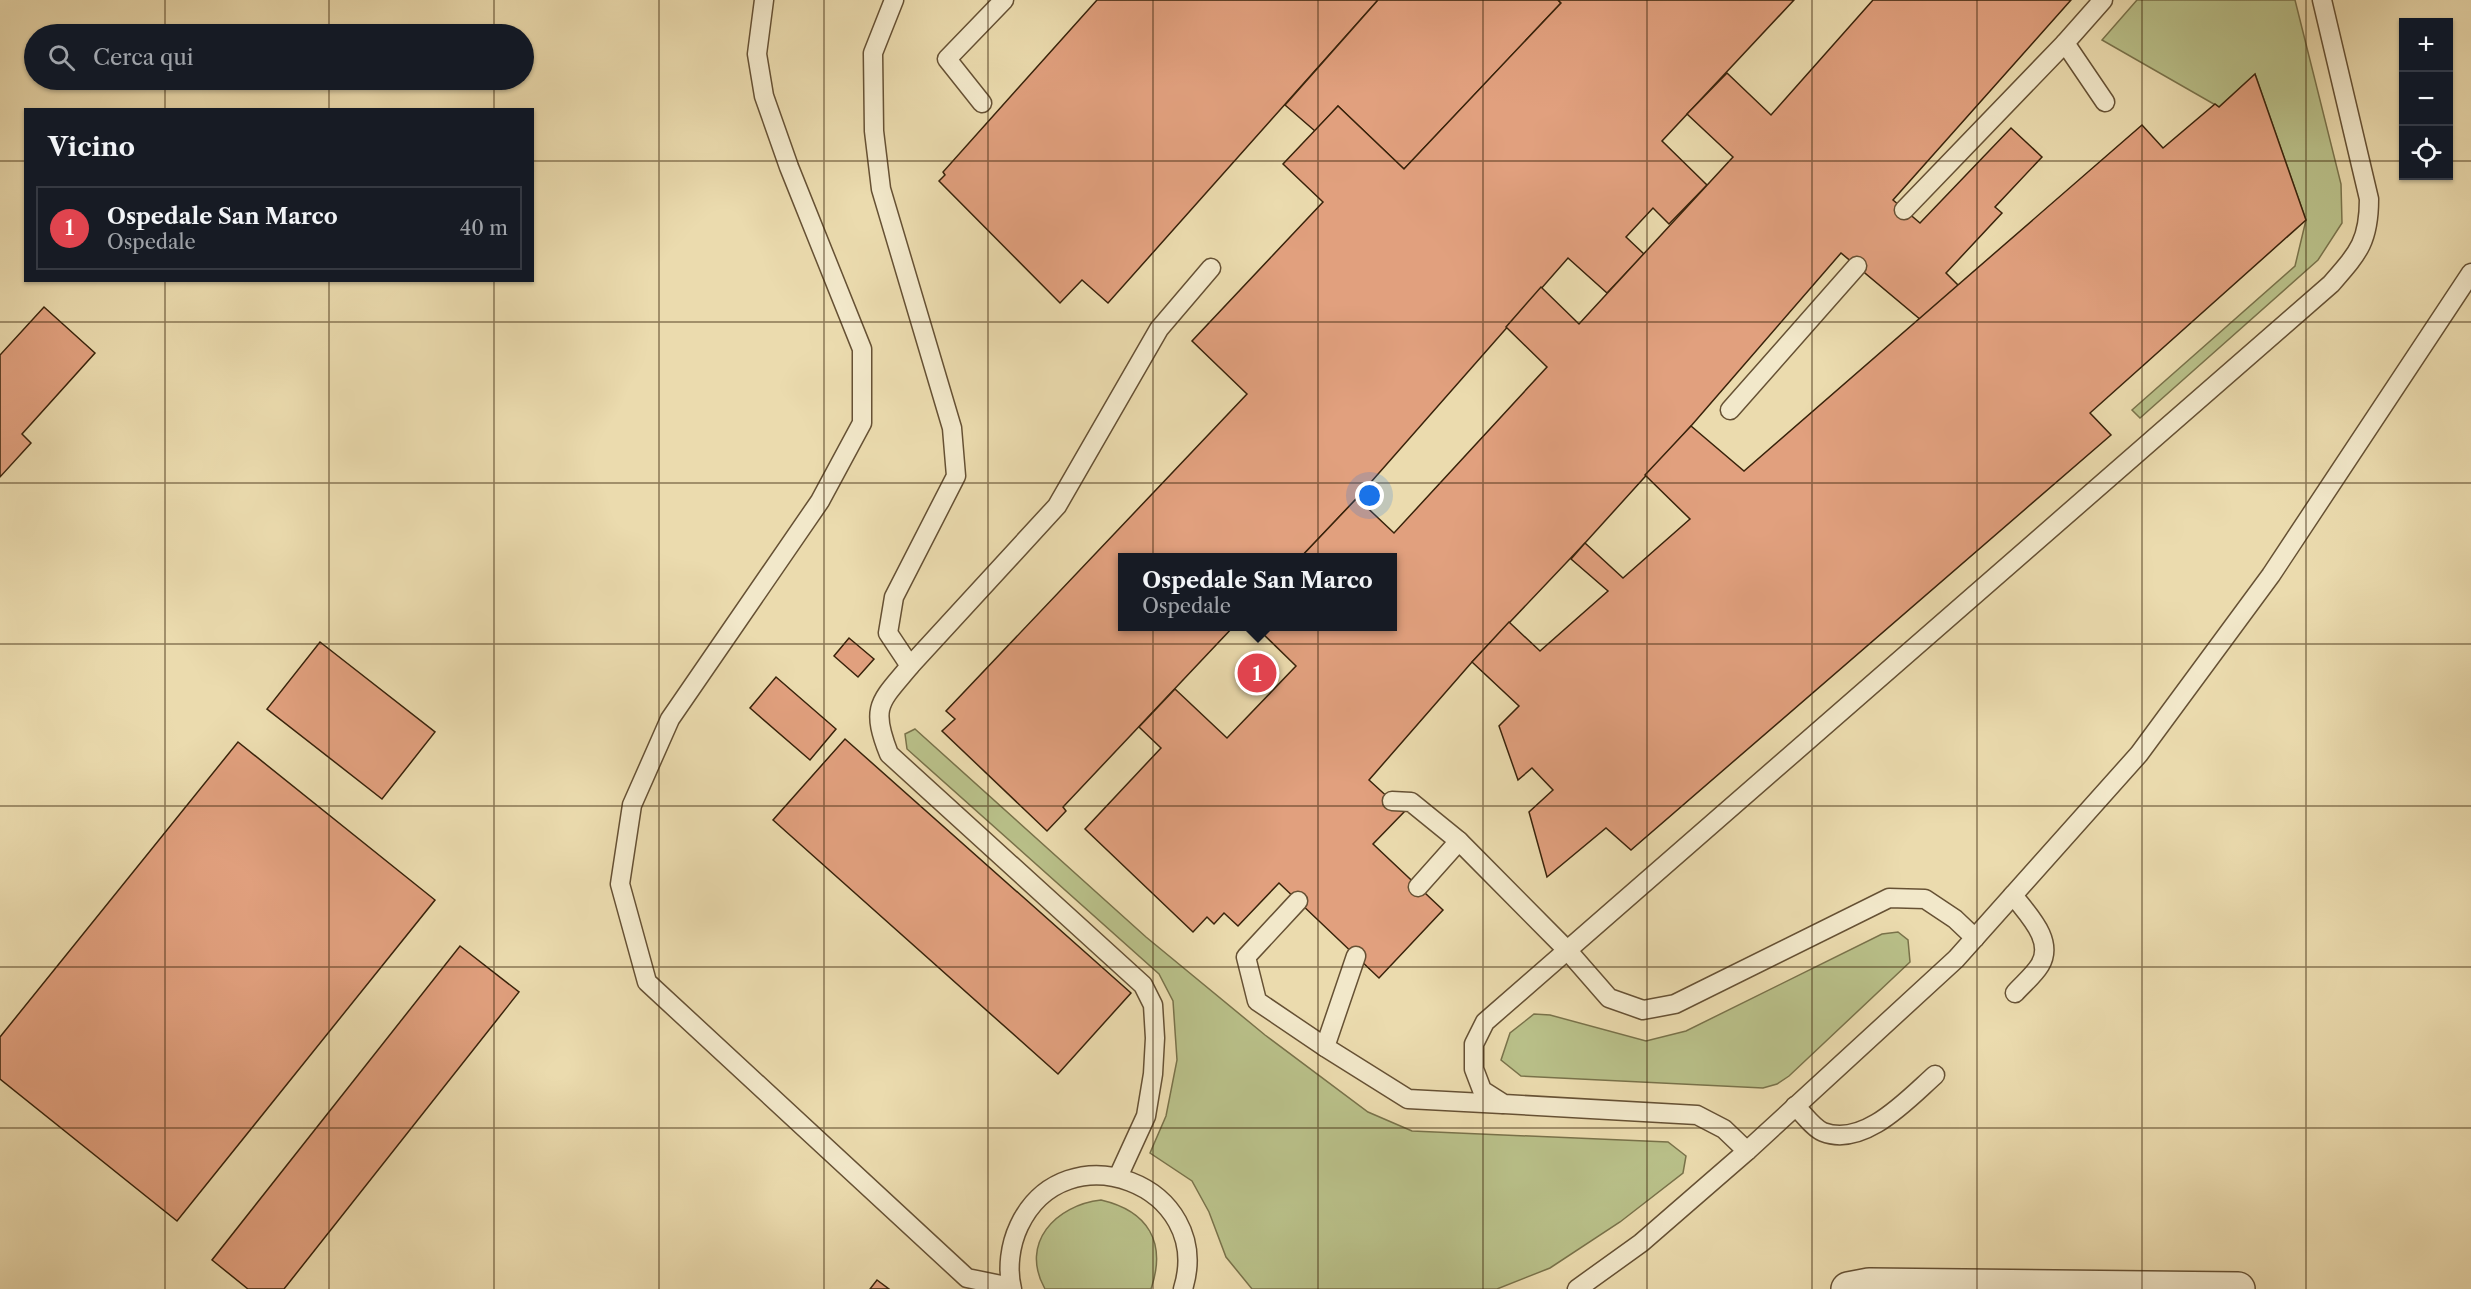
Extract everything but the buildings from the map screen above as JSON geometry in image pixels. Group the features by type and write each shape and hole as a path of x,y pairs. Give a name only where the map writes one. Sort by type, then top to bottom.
{"street":[{"path":"1848,1289 1869,1285 2238,1289"}],"lane":[{"path":"764,0 757,54 764,96 789,167 862,349 862,423 820,501 670,719 632,805 620,884 647,982 967,1278 1012,1288 1010,1271 1012,1240 1025,1214 1046,1192 1072,1178 1103,1174 1132,1180 1158,1196 1177,1219 1186,1246 1186,1288"},
{"path":"894,0 873,53 874,131 881,189 952,428 956,476 894,597 888,633 910,666"},
{"path":"982,103 947,59 1004,0"},
{"path":"1904,210 2065,43 2103,0"},
{"path":"1504,1104 1482,1090 1474,1069 1474,1044 1485,1022 2322,292 2356,256 2369,227 2369,199 2322,0"},
{"path":"2065,43 2105,102"},
{"path":"1730,410 1857,266"},
{"path":"1118,1177 1146,1116 1153,1074 1155,1038 1153,1005 1143,985 889,754 879,730 880,702 910,666 1057,506 1159,329 1211,267"},
{"path":"1577,1289 1641,1243 1747,1151 1956,959 2139,754 2271,575 2471,273"},
{"path":"1392,801 1411,802 1459,842 1568,951 1609,998 1643,1010 1675,1004 1889,898 1924,899 1955,919 1974,938"},
{"path":"1418,887 1459,842"},
{"path":"2013,895 2040,930 2045,948 2041,964 2015,993"},
{"path":"1298,901 1246,957 1257,1001 1408,1100 1697,1115 1724,1129 1747,1151"},
{"path":"1325,1047 1356,956"},
{"path":"1795,1106 1822,1132 1850,1134 1880,1123 1935,1075"}],"green space":[{"path":"2137,0 2295,0 2341,184 2342,223 2318,260 2140,418 2132,410 2295,266 2306,220 2255,74 2219,107 2102,40"},
{"path":"915,729 1146,937 1265,1035 1368,1112 1412,1131 1668,1142 1686,1156 1683,1173 1620,1222 1550,1268 1497,1289 1252,1289 1226,1257 1209,1212 1192,1181 1150,1153 1166,1116 1177,1060 1173,1001 1159,974 907,749 905,734"},
{"path":"1898,932 1908,940 1910,962 1789,1076 1777,1084 1763,1088 1521,1076 1501,1060 1510,1033 1534,1014 1550,1015 1646,1041 1686,1031 1882,934"},
{"path":"1101,1200 1131,1212 1150,1231 1157,1257 1151,1289 1045,1289 1038,1272 1036,1256 1039,1242 1046,1229 1070,1210 1085,1203"}],"place":[{"name":"Ospedale San Marco","path":"1257,673"}]}
